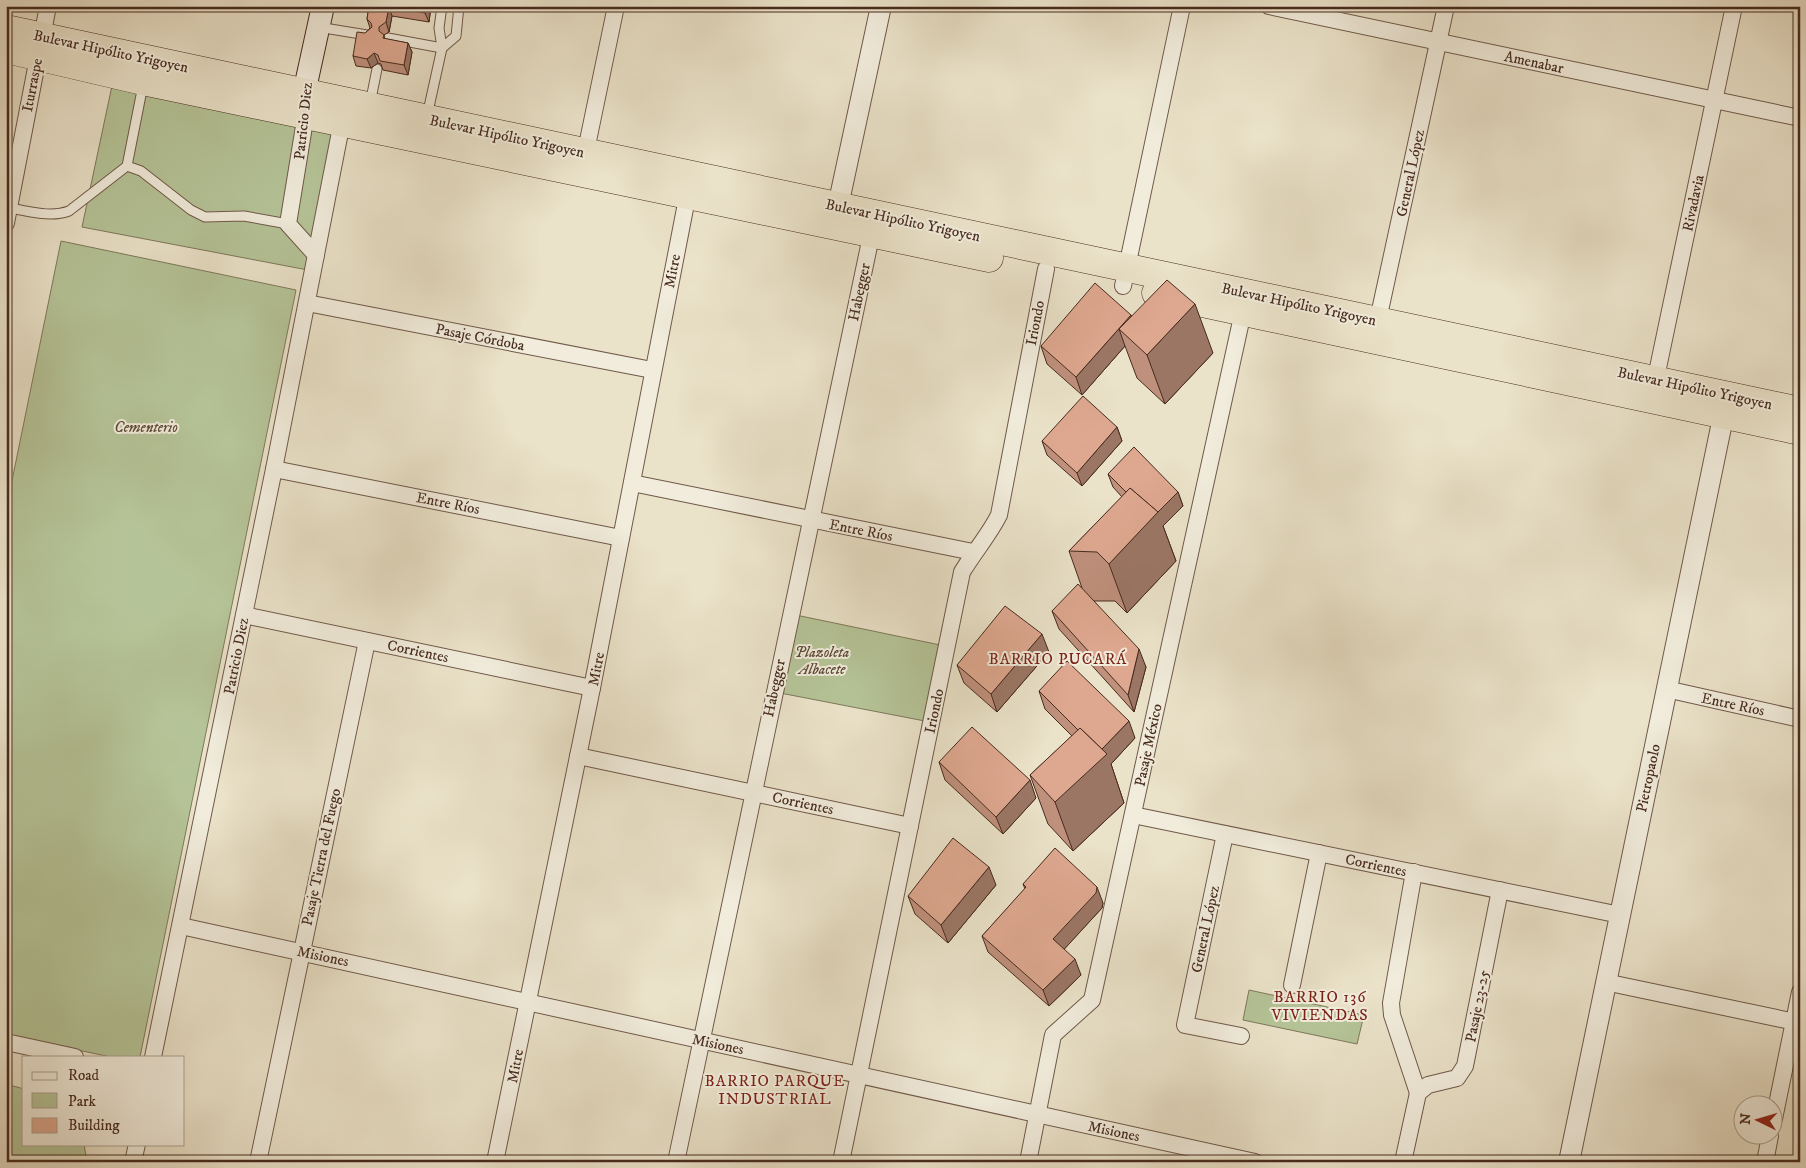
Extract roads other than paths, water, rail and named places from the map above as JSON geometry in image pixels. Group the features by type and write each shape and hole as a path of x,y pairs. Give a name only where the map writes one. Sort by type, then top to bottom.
{"highway":[{"name":"Bulevar Hipólito Yrigoyen","path":"6,28 40,46 143,81 305,103 370,106 426,119 583,163"},
{"name":"Bulevar Hipólito Yrigoyen","path":"6,49 40,46 305,103 342,122 583,163 1725,405 1800,410"},
{"name":"Bulevar Hipólito Yrigoyen","path":"873,224 1046,269 1125,277 1243,312 1376,330"},
{"path":"1725,405 1800,431"}],"main road":[{"name":"Patricio Diez","path":"305,103 320,16"}],"street":[{"name":"Iturraspe","path":"7,212 48,6"},
{"path":"583,163 616,6"},
{"path":"836,216 881,6"},
{"path":"1125,277 1182,6"},
{"name":"Amenabar","path":"1269,6 1800,118"},
{"name":"General López","path":"1376,330 1446,6"},
{"name":"Rivadavia","path":"1654,390 1734,6"},
{"name":"Patricio Diez","path":"288,224 305,103"},
{"name":"Patricio Diez","path":"153,1056 274,469 342,122"},
{"name":"Mitre","path":"495,1162 622,538 652,370 690,185"},
{"path":"288,224 316,255"},
{"name":"Habegger","path":"676,1162 752,792 873,224"},
{"name":"Iriondo","path":"842,1162 962,572 973,552 990,534 1000,515 1046,269"},
{"name":"Pasaje Córdoba","path":"307,303 652,370"},
{"name":"Pasaje México","path":"1028,1162 1053,1035 1092,1000 1243,312"},
{"name":"Pietropaolo","path":"1569,1162 1725,405"},
{"name":"Entre Ríos","path":"274,469 622,538"},
{"name":"Entre Ríos","path":"632,483 973,552"},
{"name":"Corrientes","path":"244,615 592,688"},
{"name":"Pasaje Tierra del Fuego","path":"258,1162 367,641"},
{"name":"Entre Ríos","path":"1666,689 1800,719"},
{"name":"Corrientes","path":"578,756 910,826"},
{"name":"Corrientes","path":"1133,814 1620,915"},
{"name":"General López","path":"1225,834 1185,1025 1241,1036"},
{"path":"1292,985 1319,853"},
{"path":"1403,1162 1418,1093 1392,1014 1391,1004 1414,872"},
{"name":"Pasaje 23-25","path":"1418,1093 1428,1085 1457,1078 1465,1066 1500,890"},
{"name":"Misiones","path":"181,926 1038,1114 1212,1157 1255,1162"},
{"path":"1605,982 1797,1022"},
{"path":"1779,1096 1797,1022 1800,992"},
{"path":"6,1042 70,1056"},
{"path":"133,1162 137,1146"},
{"path":"1765,1162 1768,1146"}],"lane":[{"path":"426,119 442,48 439,28 442,6"},
{"path":"442,48 456,36 460,6"},
{"path":"320,16 369,35"},
{"path":"388,38 442,48"},
{"path":"370,106 377,69"},
{"path":"7,212 62,214 69,211 127,166 143,81"},
{"path":"127,166 141,171 191,210 205,217 244,216 288,224"}],"district":[{"name":"BARRIO PUCARÁ","path":"1058,658"},
{"name":"BARRIO 136 VIVIENDAS","path":"1320,1005"},
{"name":"BARRIO PARQUE INDUSTRIAL","path":"775,1089"}],"park label":[{"name":"Cementerio","path":"146,427"},
{"name":"Plazoleta Albacete","path":"822,660"}]}
